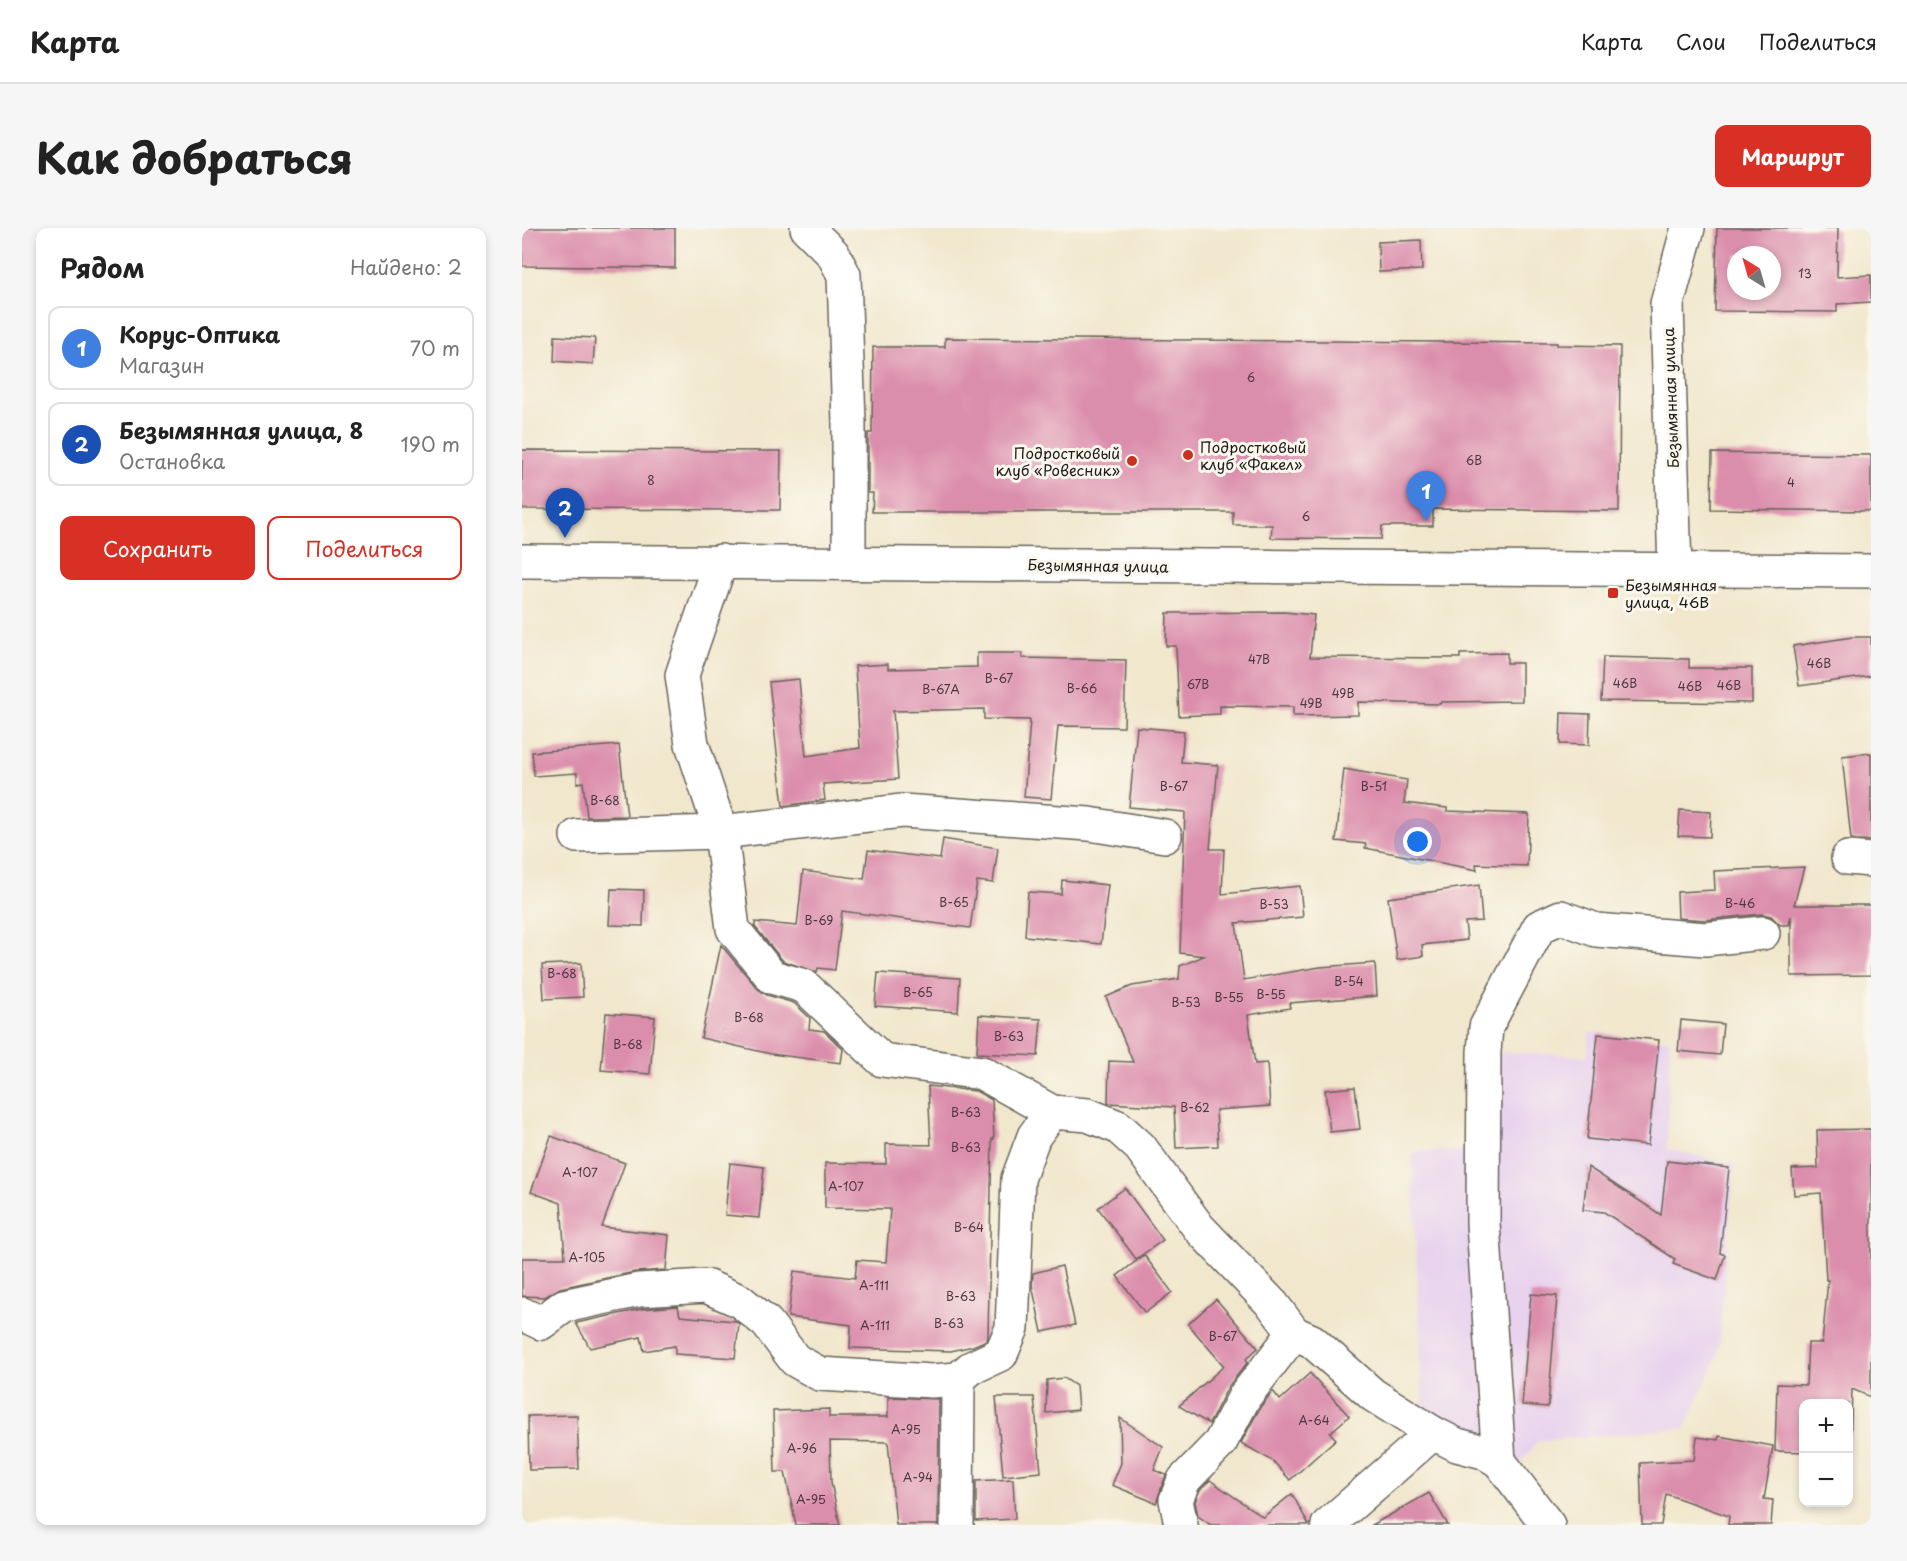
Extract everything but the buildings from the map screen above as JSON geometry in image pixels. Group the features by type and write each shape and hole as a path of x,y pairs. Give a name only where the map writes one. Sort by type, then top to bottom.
{"street":[{"path":"807,228 833,254 844,275 849,423 849,563"},
{"name":"Безымянная улица","path":"1675,570 1667,304 1688,228"},
{"name":"Безымянная улица","path":"522,561 1871,571"},
{"path":"721,561 682,675 692,744 721,832 733,929 772,977 804,986 882,1060 982,1072 1052,1112 1088,1115 1118,1127 1140,1147 1199,1228 1273,1305 1294,1333 1311,1341 1373,1395 1433,1433 1457,1446 1485,1452 1499,1461 1548,1525"},
{"path":"577,836 721,832 902,811 1089,824 1165,836"},
{"path":"1499,1461 1482,1223 1486,1027 1539,927 1561,917 1596,930 1694,938 1763,933"},
{"path":"522,1314 541,1323 564,1306 639,1290 706,1286 740,1301 767,1323 795,1360 820,1374 932,1381 958,1378 971,1368 1000,1354 1012,1328 1018,1179 1034,1136 1052,1112"},
{"path":"1181,1525 1176,1500 1184,1480 1220,1443 1245,1396 1294,1333"},
{"path":"957,1525 958,1378"},
{"path":"1328,1525 1433,1433"}],"shaded area":[{"path":"1589,1032 1670,1040 1667,1149 1735,1165 1718,1355 1685,1428 1538,1441 1520,1463 1423,1417 1412,1152 1493,1149 1498,1052 1587,1056"}],"place":[{"name":"Подростковый клуб «Факел»","path":"1188,455"},
{"name":"Подростковый клуб «Ровесник»","path":"1132,461"},
{"name":"Корус-Оптика","path":"1426,521"},
{"name":"Безымянная улица, 8","path":"565,538"},
{"name":"Безымянная улица, 46В","path":"1613,593"}]}
